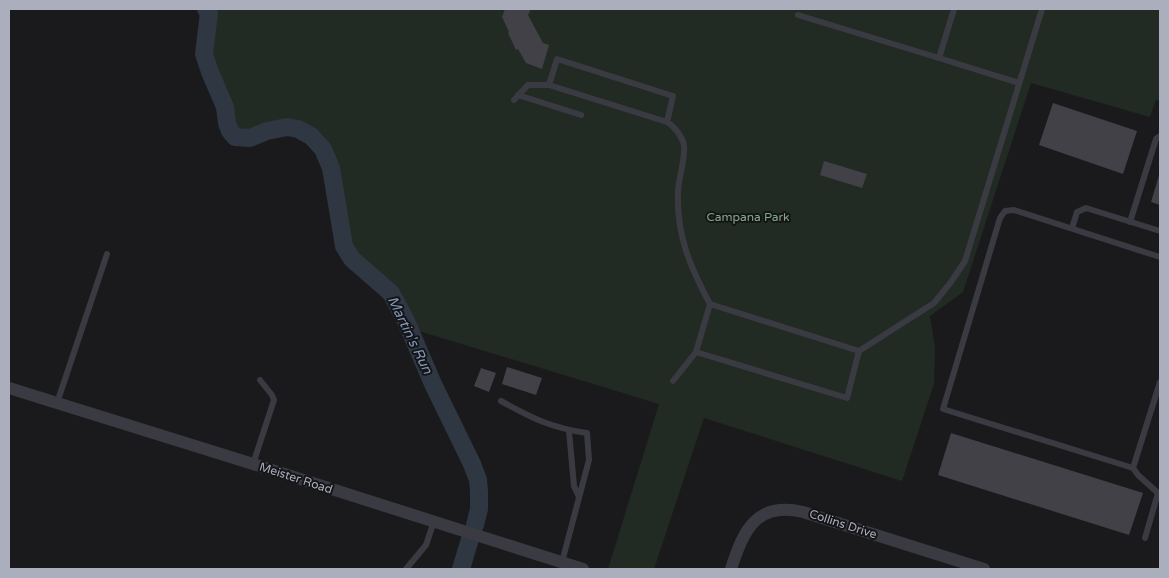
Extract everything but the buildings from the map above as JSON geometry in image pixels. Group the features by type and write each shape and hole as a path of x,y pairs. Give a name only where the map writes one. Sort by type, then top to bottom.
{"street":[{"name":"Meister Road","path":"9,388 583,569"},
{"name":"Collins Drive","path":"731,569 740,541 750,526 764,515 772,512 794,510 984,569"}],"lane":[{"path":"939,58 954,9"},
{"path":"696,352 847,398 859,352 934,303 965,262 1042,9"},
{"path":"798,14 1019,83"},
{"path":"549,86 557,59 673,96 667,122"},
{"path":"581,115 516,98 528,85 549,86 667,122 674,126 684,144 677,208 680,230 694,274 710,304 859,352"},
{"path":"1130,222 1156,139 1160,136"},
{"path":"1072,228 1077,212 1086,208 1160,231"},
{"path":"1145,538 1158,493 1138,475 1134,468 943,409 1000,218 1005,211 1014,210 1160,256"},
{"path":"57,403 107,254"},
{"path":"673,380 696,352 710,304"},
{"path":"253,464 274,400 260,380"},
{"path":"1134,468 1160,382"},
{"path":"501,401 539,422 569,431 586,433 588,460 562,562"},
{"path":"569,431 574,486 579,497"},
{"path":"406,569 426,546 434,521"}],"green space":[{"name":"Campana Park","path":"206,9 1160,9 1160,101 1156,100 1150,117 1031,83 963,292 930,316 935,348 934,384 902,481 704,418 654,569 608,569 659,404 409,328 392,295 352,260 347,253 341,235 332,171 328,159 318,142 298,130 275,129 246,138 234,135 229,129 223,101 208,69 204,55 204,40 209,13"}],"waterway":[{"name":"Martin's Run","path":"206,9 209,13 204,54 225,107 227,123 235,137 250,138 267,131 287,127 298,129 311,136 323,149 331,168 344,246 352,259 391,293 406,321 433,384 472,464 478,480 479,491 479,509 475,525"},
{"name":"Martin's Run","path":"461,569 470,539"}]}
